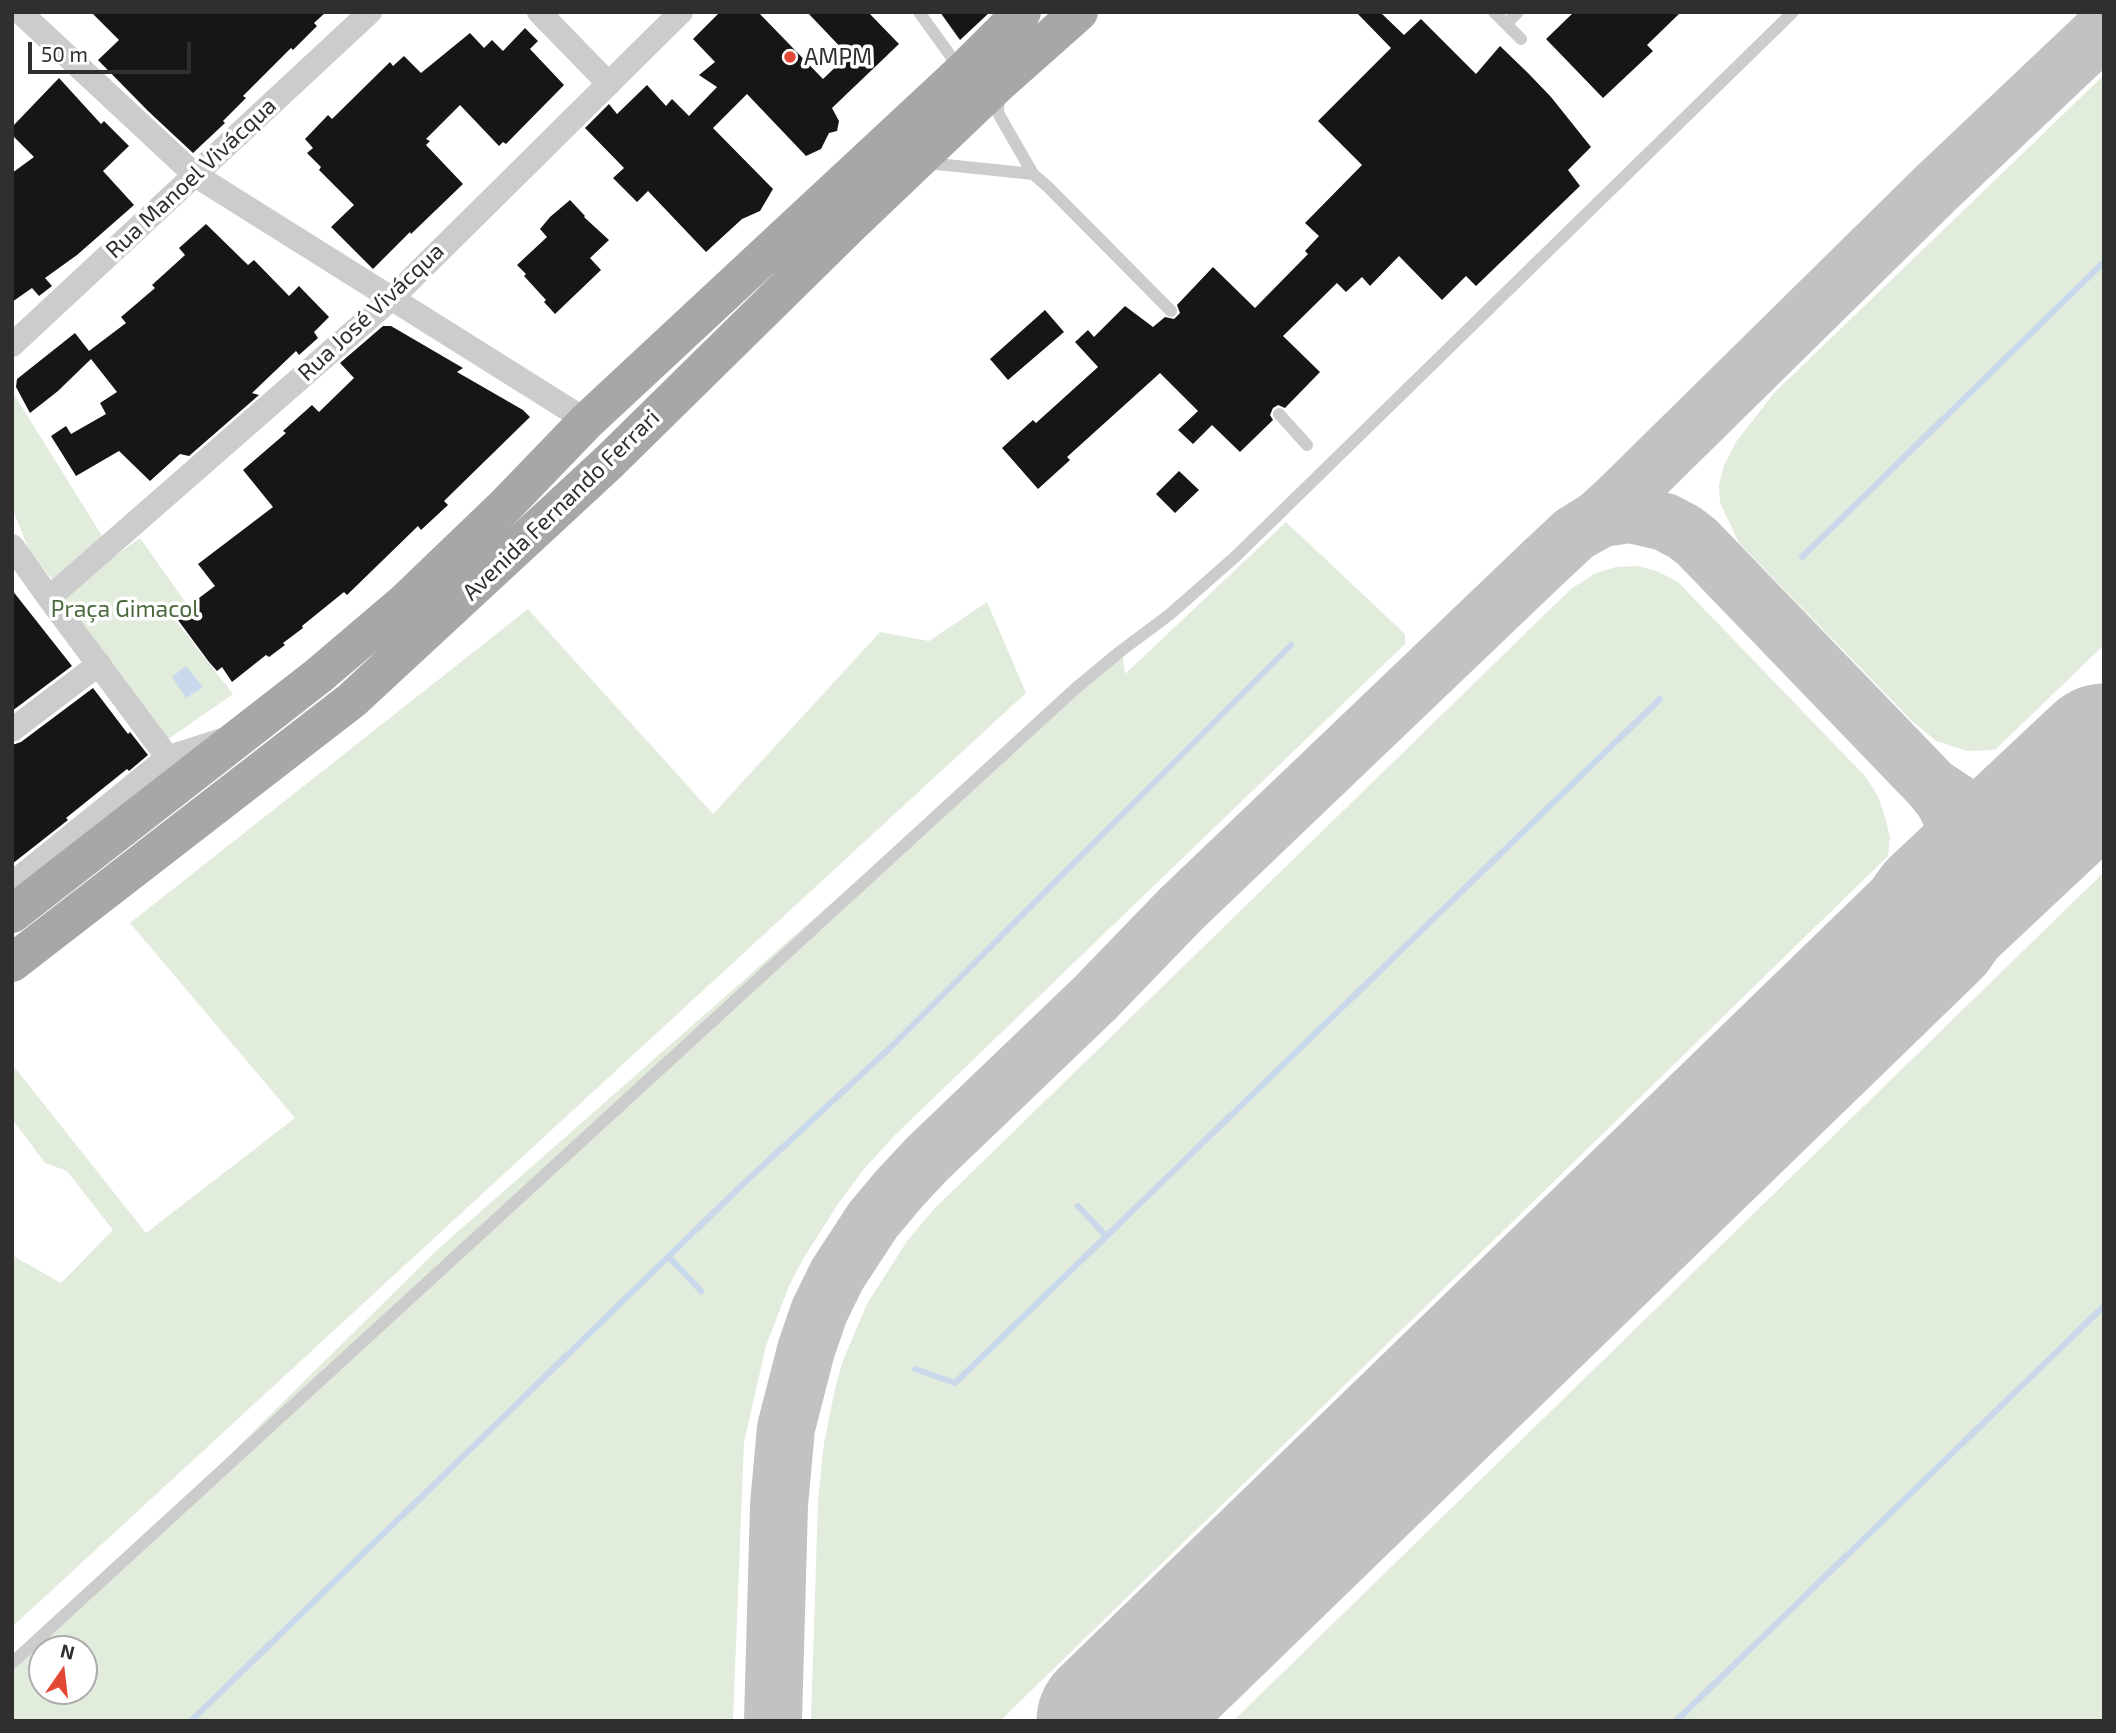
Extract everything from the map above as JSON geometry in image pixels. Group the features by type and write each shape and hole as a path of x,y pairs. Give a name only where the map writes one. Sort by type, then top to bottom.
{"main road":[{"name":"Avenida Fernando Ferrari","path":"12,914 177,771 234,741 318,676 405,602 506,505 587,421 1024,12"},
{"path":"999,83 1024,28 1024,12"},
{"name":"Avenida Fernando Ferrari","path":"12,963 352,700 551,516 999,83 1079,12"},
{"path":"587,421 654,416"}],"street":[{"path":"12,16 18,12 195,175 587,421"},
{"name":"Rua Manoel Vivácqua","path":"12,345 370,12"},
{"path":"539,12 609,84"},
{"name":"Rua José Vivácqua","path":"49,598 392,298 681,12"},
{"path":"12,546 177,771"},
{"path":"12,730 99,664"},
{"name":"Avenida Fernando Ferrari","path":"12,889 177,771"}],"lane":[{"path":"919,12 962,72"},
{"path":"1494,12 1521,39"},
{"path":"1506,24 1518,12"},
{"path":"12,1663 1076,688 1169,615 1235,556 1793,12"},
{"path":"999,83 998,113 1033,174 1171,312"},
{"path":"916,162 1033,174"},
{"path":"1279,414 1307,445"}],"green space":[{"path":"2104,75 2104,645 1995,750 1967,751 1936,741 1912,721 1739,543 1720,503 1719,485 1724,465 1736,442 1774,393"},
{"path":"12,391 104,539 52,579 30,553 12,508"},
{"path":"1286,522 1405,634 1405,644 894,1136 864,1169 838,1204 803,1259 789,1286 766,1346 744,1442 733,1721 12,1721 12,1670 28,1654 28,1705 98,1705 98,1635 47,1635 438,1249 1122,650 1125,674"},
{"name":"Praça Gimacol","path":"140,538 186,603 172,616 233,694 164,742 57,597"},
{"path":"1637,566 1657,571 1678,582 1865,776 1878,796 1885,817 1890,837 1888,856 1000,1721 811,1721 818,1500 824,1443 843,1360 867,1304 907,1241 934,1209 1572,588 1596,573 1616,567"},
{"path":"987,602 1026,693 12,1627 12,1255 61,1283 113,1230 67,1171 45,1163 12,1119 12,1064 146,1233 295,1118 130,923 528,609 713,814 880,632 929,641"},
{"path":"2104,872 2104,1721 1233,1721"}],"water":[{"path":"186,666 203,687 186,698 172,677"}],"building":[{"path":"91,12 326,12 314,23 317,26 243,96 246,98 223,121 225,123 193,153 98,60 119,40"},
{"path":"720,12 758,12 823,79 848,55 807,12 868,12 899,44 832,108 839,121 837,131 829,133 821,149 806,156 747,94 713,128 773,189 760,211 742,219 706,252 648,191 637,202 613,178 624,168 585,128 609,104 617,114 647,85 666,106 672,99 689,116 717,87 699,75 715,62 693,39"},
{"path":"940,12 990,12 960,40"},
{"path":"1356,12 1380,12 1404,35 1421,19 1476,74 1500,46 1551,97 1591,147 1568,170 1580,186 1476,286 1466,276 1442,300 1399,256 1370,286 1362,277 1346,292 1337,283 1283,336 1320,372 1285,408 1278,405 1273,408 1270,415 1273,420 1240,452 1212,425 1193,444 1178,430 1198,411 1160,373 1067,457 1070,460 1038,489 1002,448 1033,420 1036,423 1098,367 1075,342 1088,330 1094,337 1125,306 1153,327 1165,317 1174,319 1180,313 1177,305 1213,267 1255,308 1308,254 1305,251 1319,236 1305,223 1362,165 1318,121 1391,48"},
{"path":"1574,12 1681,12 1647,45 1653,51 1603,98 1546,39"},
{"path":"525,28 538,41 530,49 564,85 506,144 503,142 499,146 460,105 426,139 430,141 426,145 463,184 373,269 331,227 354,205 319,170 321,167 307,153 313,148 305,139 328,115 332,119 390,62 393,66 404,56 421,73 470,33 484,48 492,40 503,51"},
{"path":"59,78 101,124 104,121 129,146 103,171 134,205 77,255 45,278 52,286 39,296 32,288 12,302 12,173 34,157 12,135 12,127"},
{"path":"570,200 609,240 590,258 601,270 555,314 517,265 547,237 540,229"},
{"path":"206,224 248,265 254,260 289,296 299,286 329,317 314,332 318,338 299,355 296,351 252,393 259,395 189,456 180,454 150,481 119,451 76,476 51,436 66,426 71,434 106,414 100,403 117,392 91,359 30,413 16,387 17,379 75,333 89,351 126,323 121,317 155,288 152,285 185,255 179,248"},
{"path":"1045,310 1064,332 1008,380 990,359"},
{"path":"383,326 391,326 463,368 457,372 523,410 530,417 444,501 448,505 421,530 418,526 347,595 344,592 283,643 285,645 269,657 266,655 232,682 222,667 217,671 209,662 175,616 215,586 198,564 273,507 243,470 286,433 283,431 312,405 319,412 354,378 340,363"},
{"path":"1179,471 1199,490 1175,513 1156,494"},
{"path":"12,590 72,666 12,711"},
{"path":"93,688 128,734 130,732 148,755 129,771 127,769 12,864 12,745 21,742"}],"waterway":[{"path":"1802,557 2104,262"},
{"path":"191,1721 742,1185 891,1047 1291,645"},
{"path":"915,1369 955,1383 1660,699"},
{"path":"1078,1206 1106,1236"},
{"path":"669,1257 701,1291"},
{"path":"1676,1721 2104,1306"}],"taxiway":[{"path":"773,1721 779,1505 786,1428 806,1350 819,1312 837,1275 873,1220 927,1159 1095,998 1181,909 1574,534 1598,519 1618,501 1934,190 2104,29"},
{"path":"1582,529 1602,518 1630,514 1665,522 1684,532 1697,542 1933,787 1954,821 1958,850 1954,882 1941,910"},
{"path":"1933,787 1960,805 1976,811 2000,814 2051,808"}],"runway":[{"path":"1110,1721 1929,927 1941,910 2104,757"}],"place":[{"name":"AMPM","path":"790,57"}]}
